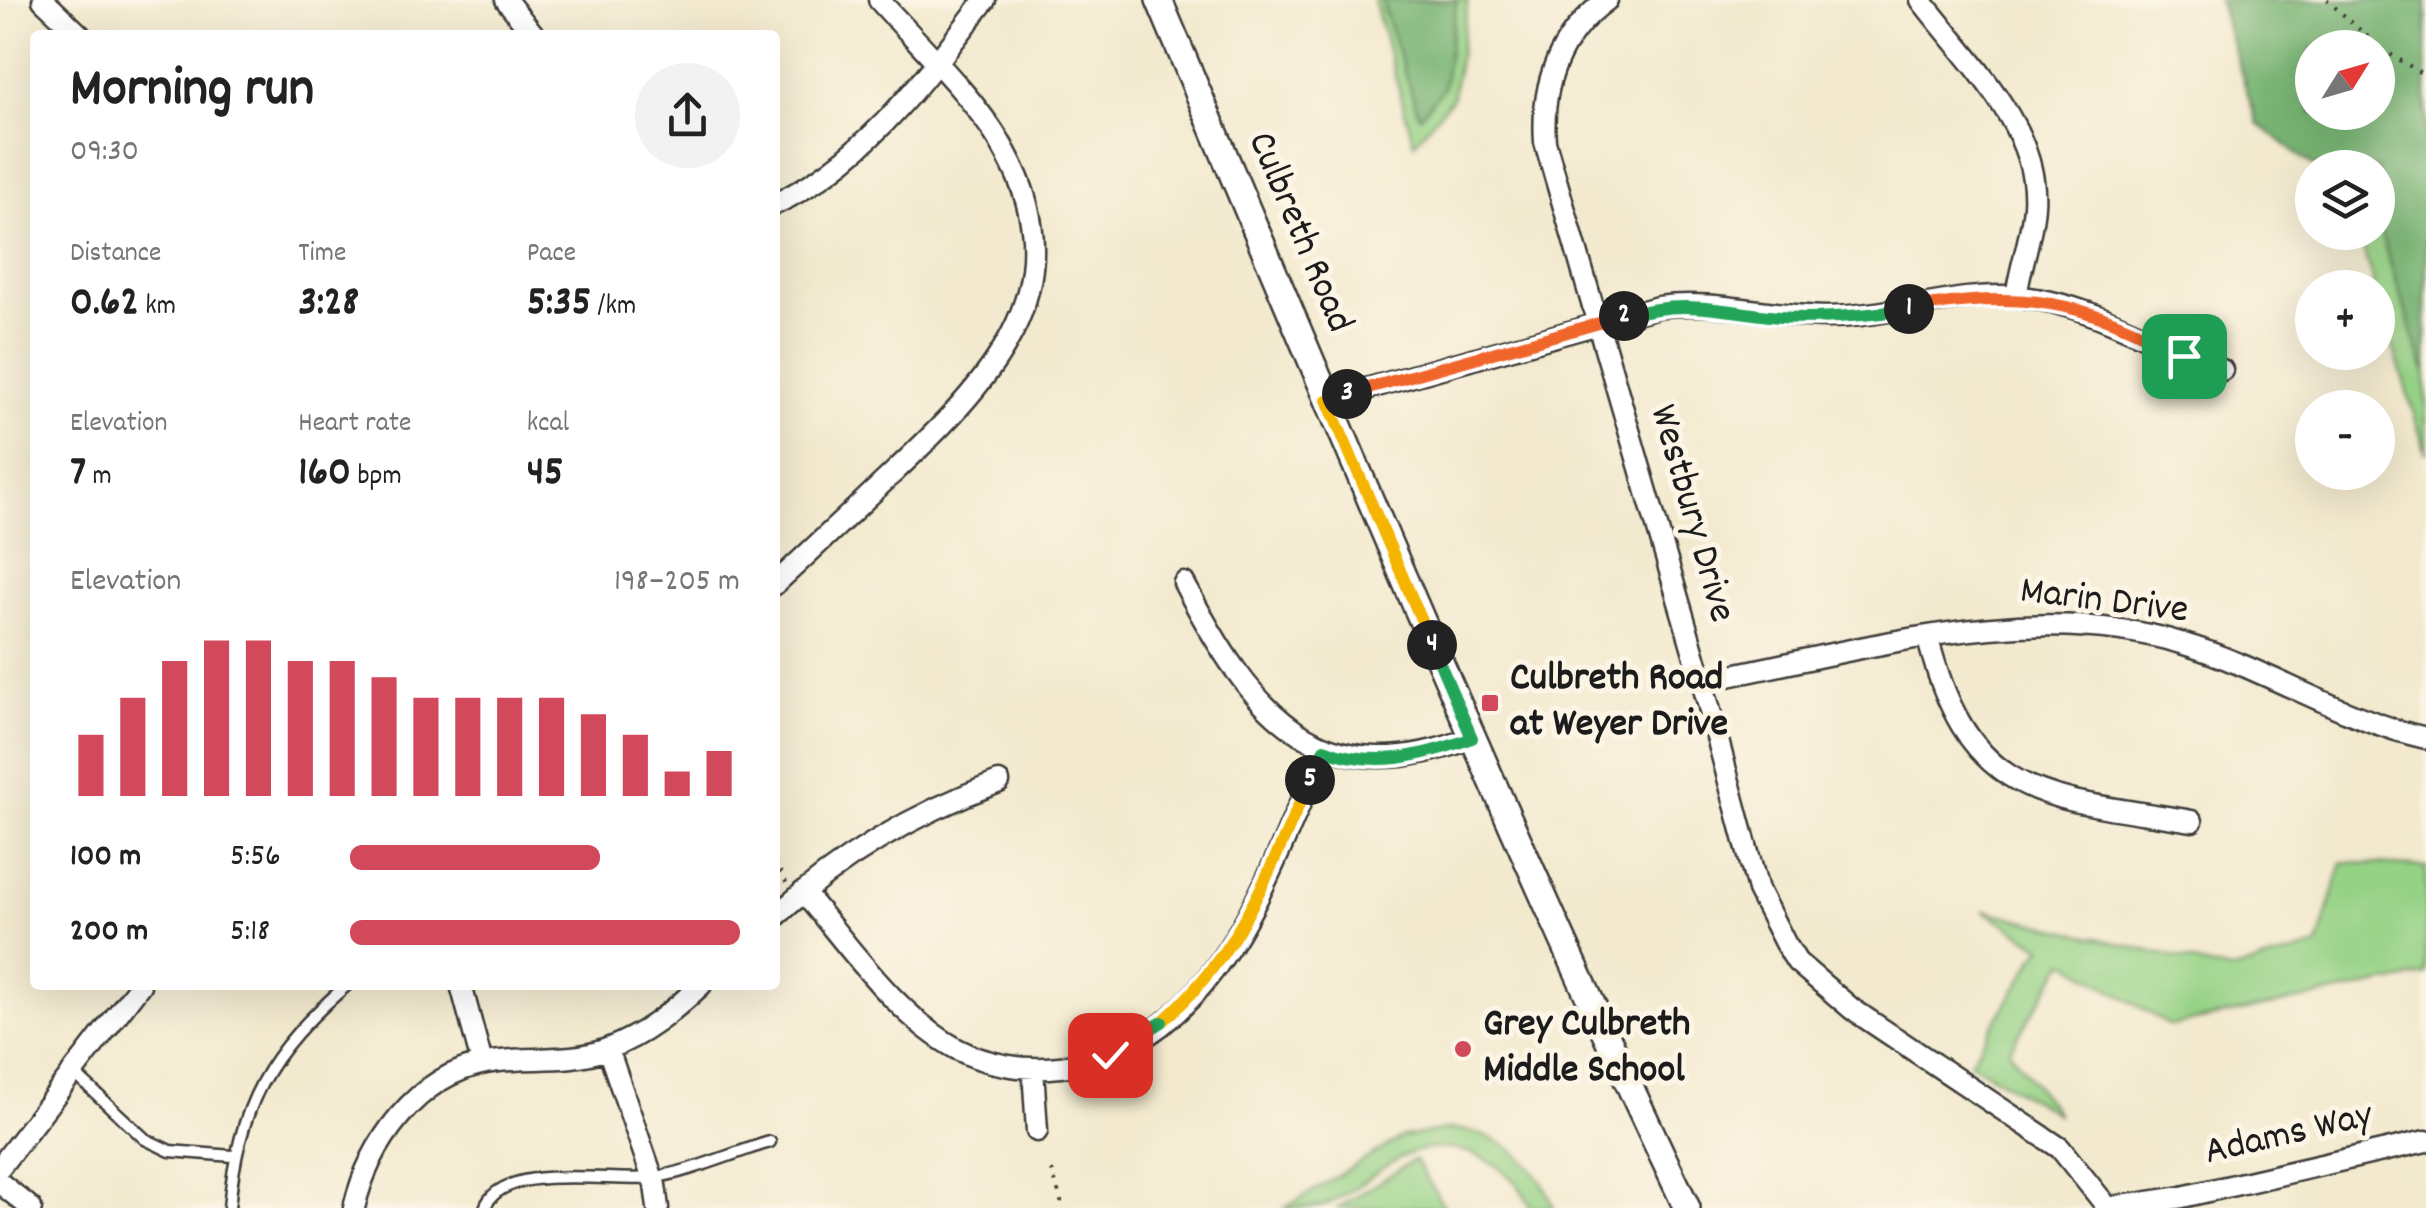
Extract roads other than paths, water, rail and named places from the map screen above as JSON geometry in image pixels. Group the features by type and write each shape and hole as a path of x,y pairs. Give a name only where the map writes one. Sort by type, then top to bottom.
{"street":[{"path":"42,0 75,30"},
{"path":"506,0 530,30"},
{"path":"780,579 959,411 989,376 1024,307 1031,239 1028,206 1006,151 879,0"},
{"path":"780,201 832,172 890,118 985,0"},
{"name":"Culbreth Road","path":"1159,0 1562,945 1687,1208"},
{"name":"Westbury Drive","path":"1606,0 1585,17 1560,54 1542,106 1544,142 1702,681 1758,890 1797,962 1852,1008 2060,1148 2108,1208"},
{"path":"1921,0 2006,112 2026,150 2034,207 2016,297"},
{"path":"1327,400 1670,305 1833,317 2016,297 2094,314 2222,370"},
{"path":"1184,583 1211,634 1249,688 1324,749 1360,759 1404,758 1472,738"},
{"name":"Marin Drive","path":"1702,681 1982,626 2025,623 2183,643 2360,718 2426,738"},
{"path":"1928,639 1957,720 2003,773 2036,793 2192,821"},
{"path":"795,888 906,1009 935,1034 982,1058 1034,1068 1073,1065 1110,1055 1156,1028 1194,992 1250,915 1324,749"},
{"path":"780,909 795,888 888,831 999,782"},
{"path":"0,1167 136,990"},
{"path":"462,990 482,1063"},
{"path":"354,1208 375,1147 398,1118 447,1078 482,1063 578,1058 608,1049 658,1024 695,990"},
{"path":"608,1049 652,1178 658,1208"},
{"path":"1034,1068 1038,1131"},
{"name":"Adams Way","path":"2108,1208 2182,1197 2426,1141"},
{"path":"0,1183 31,1208"}],"lane":[{"path":"229,1208 234,1156 246,1114 268,1070 304,1022 342,990"},
{"path":"74,1073 145,1139 170,1151 234,1156"},
{"path":"485,1208 505,1185 526,1180 652,1178 770,1142"}],"place":[{"name":"Culbreth Road at Weyer Drive","path":"1490,703"},
{"name":"Grey Culbreth Middle School","path":"1463,1049"}]}
